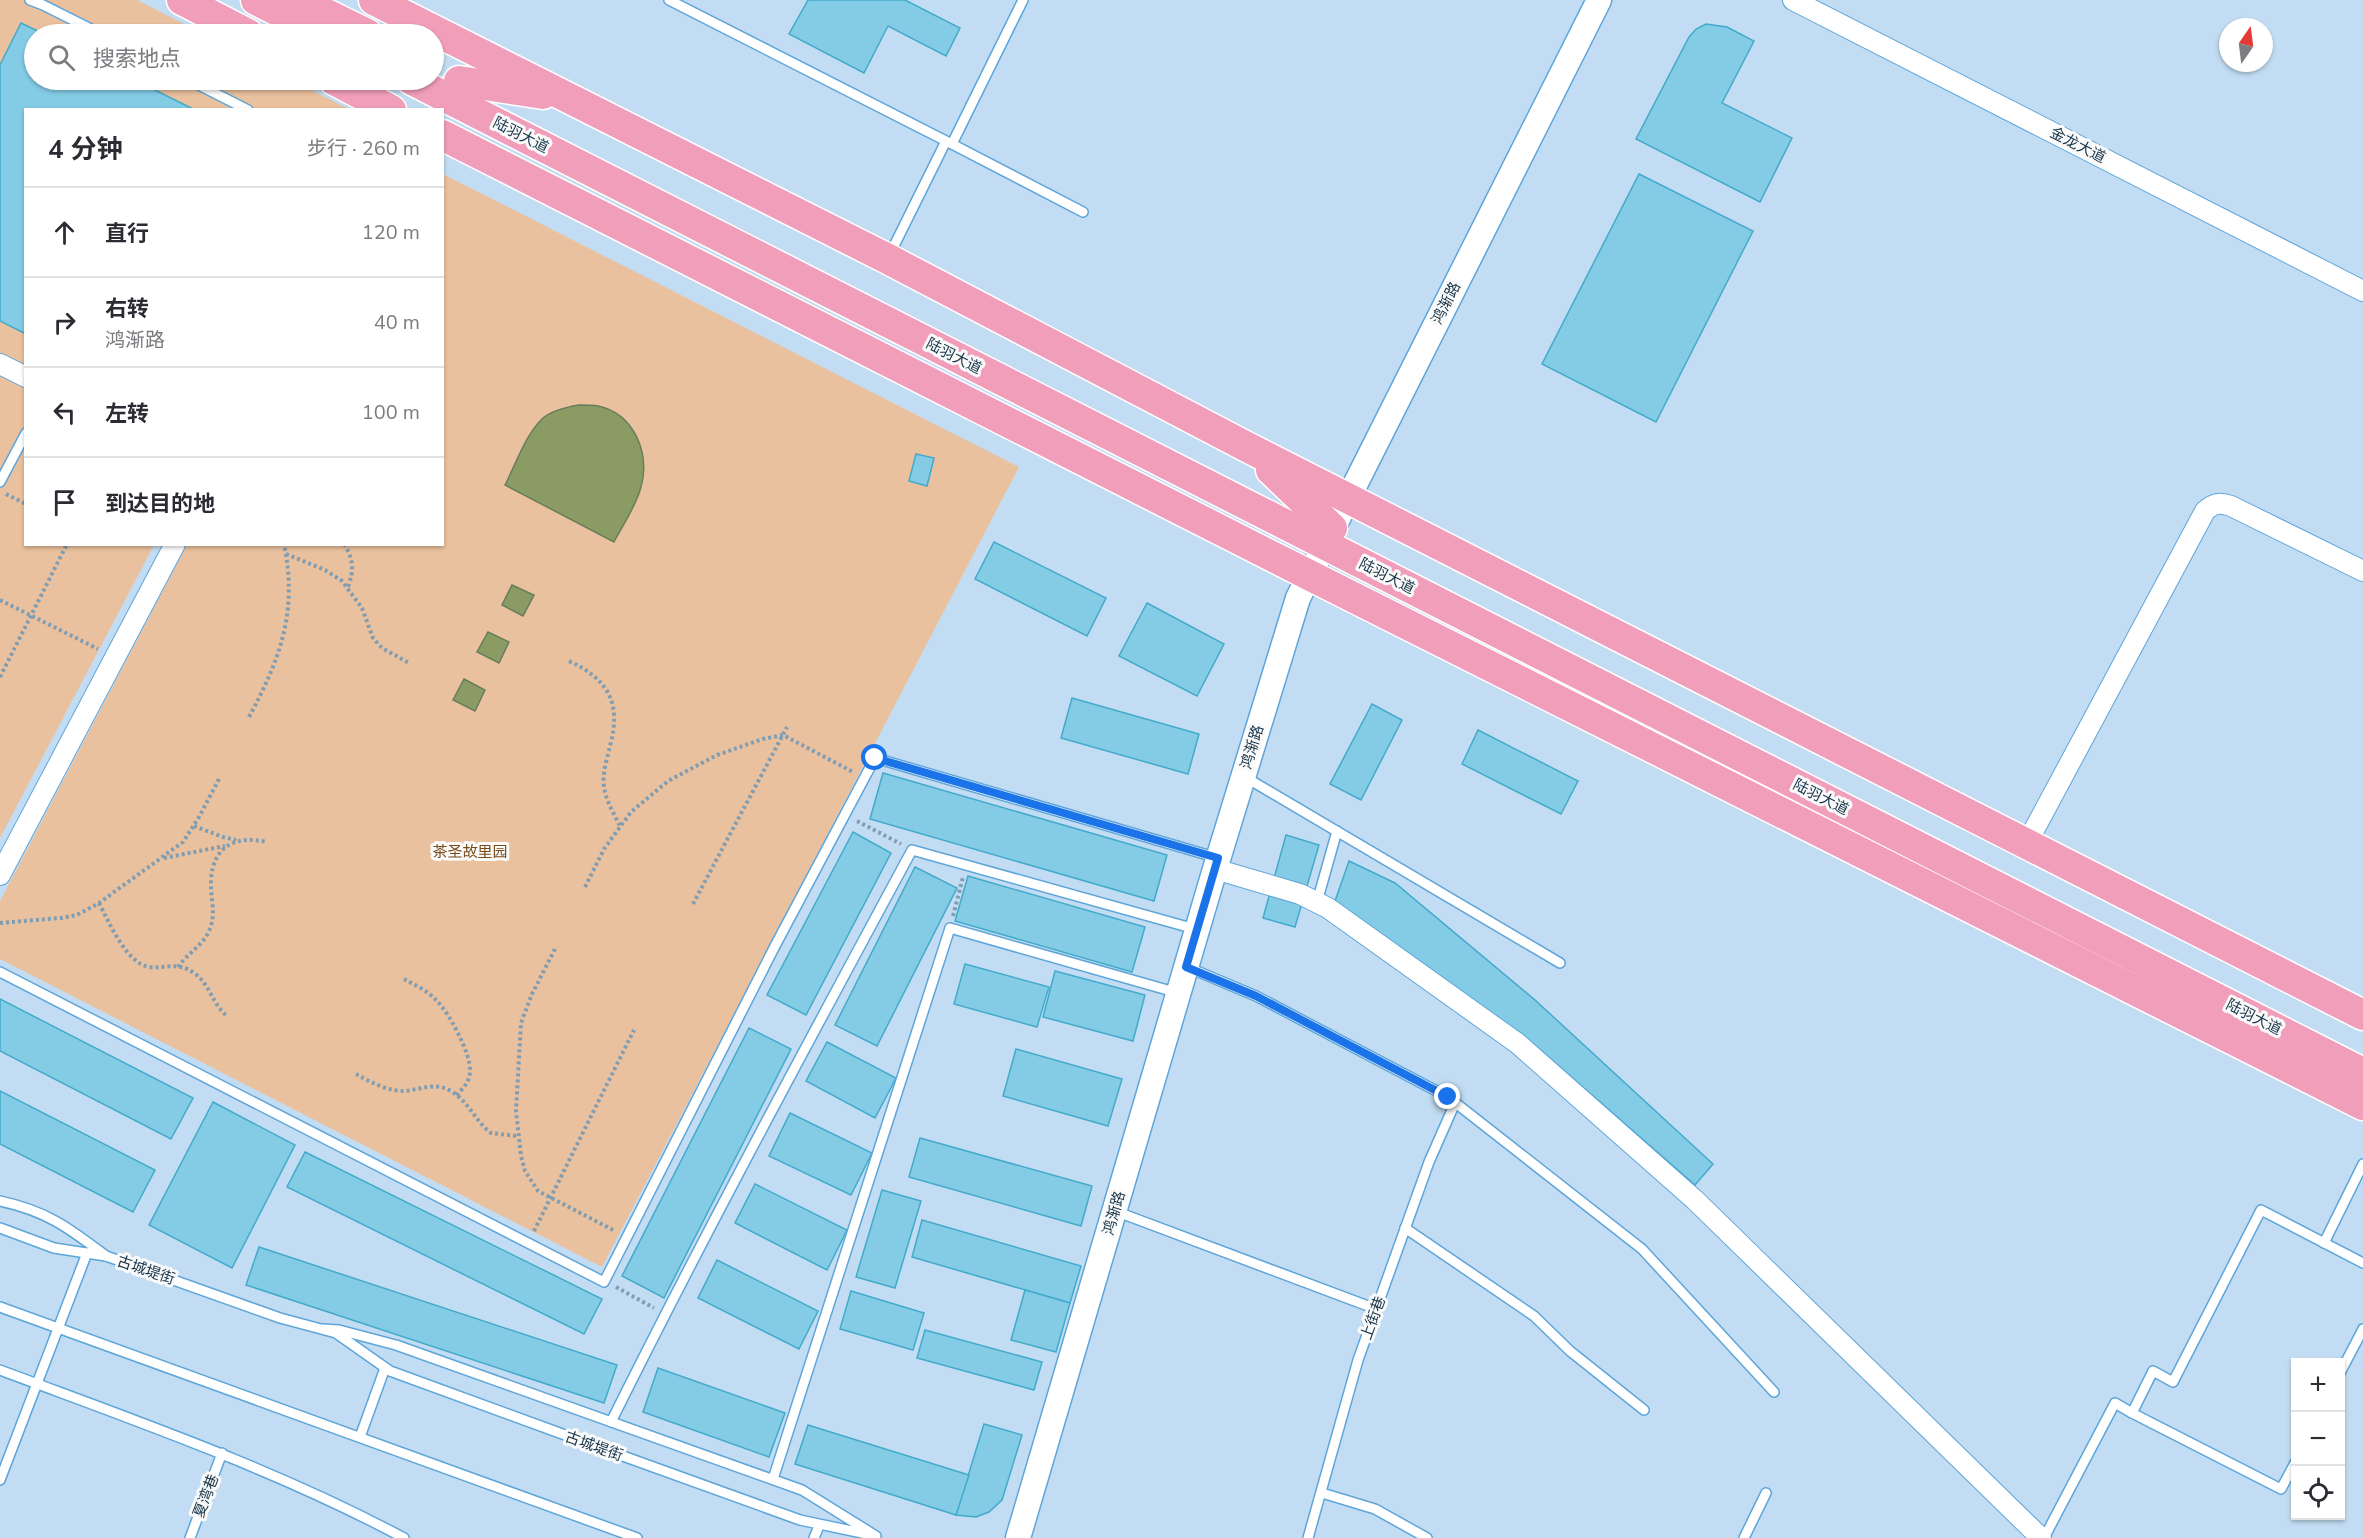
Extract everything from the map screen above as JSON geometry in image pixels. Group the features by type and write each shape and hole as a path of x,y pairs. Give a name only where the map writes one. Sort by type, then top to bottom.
{"main road":[{"path":"182,0 229,24"},
{"path":"256,0 304,24"},
{"path":"298,0 347,24"},
{"path":"374,0 422,24"},
{"path":"444,35 888,259 1246,447 2363,1015"},
{"path":"446,75 570,98"},
{"name":"陆羽大道","path":"446,75 1328,536 2363,1072"},
{"path":"353,90 387,108"},
{"name":"陆羽大道","path":"432,90 2363,1052"},
{"path":"444,136 1309,575 2363,1105"},
{"path":"649,200 687,260"},
{"path":"1246,447 1328,536"},
{"path":"1237,538 1328,536"}],"street":[{"name":"鸿渐路","path":"1018,1538 1290,621 1328,536 1599,0"},
{"name":"金龙大道","path":"1793,0 2363,291"},
{"path":"0,364 24,376"},
{"path":"2027,843 2205,511 2210,506 2220,503 2231,506 2363,571"},
{"path":"0,876 174,546"},
{"path":"1217,864 1317,902 1517,1043 1695,1200 2043,1538"}],"lane":[{"path":"30,0 80,24"},
{"path":"669,0 1083,212"},
{"path":"888,259 1023,0"},
{"path":"209,90 244,108"},
{"path":"0,482 24,437"},
{"path":"0,972 604,1282 875,758 1217,864"},
{"path":"1243,776 1560,963"},
{"path":"1317,902 1337,831"},
{"path":"611,1422 665,1313 912,849 1198,929"},
{"path":"773,1479 950,928 1179,993"},
{"path":"1186,967 1256,996 1455,1103 1642,1249 1774,1392"},
{"name":"上街巷","path":"1308,1538 1358,1360 1429,1162 1455,1103"},
{"path":"2324,1243 2363,1164"},
{"name":"古城堤街","path":"0,1201 45,1214 106,1256"},
{"path":"2132,1413 2153,1371 2173,1382 2260,1210 2363,1263"},
{"path":"1114,1211 1376,1309"},
{"name":"古城堤街","path":"0,1228 54,1248 106,1256 280,1318 336,1333 385,1368 819,1526 878,1537"},
{"path":"1405,1228 1534,1316 1570,1351 1644,1410"},
{"path":"0,1480 87,1253"},
{"path":"0,1307 637,1538"},
{"name":"古城堤街","path":"323,1329 362,1335 396,1345 773,1479 813,1495 878,1537"},
{"path":"2345,1363 2363,1329"},
{"path":"360,1437 385,1368"},
{"path":"0,1370 222,1454 349,1508 404,1538"},
{"path":"2043,1538 2115,1403 2281,1489 2292,1466"},
{"name":"夏湾巷","path":"190,1538 222,1454"},
{"path":"1322,1493 1375,1509 1427,1538"},
{"path":"1744,1538 1766,1493"},
{"path":"814,1538 819,1526"}],"path":[{"path":"0,491 24,503"},
{"path":"0,677 66,546"},
{"path":"249,717 276,664 286,624 289,581 284,546"},
{"path":"345,546 353,567 348,586"},
{"path":"286,554 325,570 348,586 363,608 373,638 382,648 409,663"},
{"path":"0,600 115,658"},
{"path":"569,661 582,667 601,682 613,703 614,729 606,765 604,788 620,826"},
{"path":"693,904 787,727"},
{"path":"585,887 604,849 620,826 650,795 692,767 742,745 783,735 864,778"},
{"path":"0,923 77,915 99,903 183,842 219,780"},
{"path":"845,814 912,849"},
{"path":"194,826 222,837 267,842"},
{"path":"161,859 225,846 240,840"},
{"path":"178,967 208,932 213,910 211,877 225,846"},
{"path":"950,928 966,864"},
{"path":"99,903 119,940 135,959 150,967 168,965 193,972 201,979 217,1007 227,1016"},
{"path":"555,949 521,1023 516,1111 517,1136 525,1171 538,1191 627,1237"},
{"path":"404,979 436,999 464,1048 470,1071 468,1080 456,1095"},
{"path":"528,1242 634,1030"},
{"path":"356,1074 392,1090 404,1091 432,1086 447,1089 456,1095 491,1133 517,1136"},
{"path":"604,1282 665,1313"}],"green space":[{"path":"0,0 137,0 184,24 24,24 24,90 311,90 347,108 24,108 24,546 153,546 0,838"},
{"name":"茶圣故里园","path":"444,175 1019,467 602,1267 0,959 0,901 186,546 444,546"}],"shaded area":[{"path":"579,405 598,406 622,417 637,437 641,449 643,474 639,494 614,542 505,485 526,441 543,418 556,411"},
{"path":"512,585 534,595 523,616 502,605"},
{"path":"488,632 509,642 499,663 477,652"},
{"path":"464,679 485,690 475,711 453,700"}],"building":[{"path":"808,0 905,0 960,28 946,56 888,26 864,73 789,34"},
{"path":"21,23 24,24 24,90 155,90 191,108 24,108 24,333 0,321 0,65"},
{"path":"1706,24 1727,27 1754,41 1722,103 1792,138 1760,202 1636,139 1689,37 1696,29"},
{"path":"1639,174 1753,231 1656,422 1542,364"},
{"path":"916,454 934,458 927,486 909,481"},
{"path":"994,542 1106,598 1087,636 975,579"},
{"path":"1147,603 1224,644 1197,696 1119,656"},
{"path":"1072,698 1199,734 1188,774 1061,738"},
{"path":"1372,704 1402,720 1361,800 1330,784"},
{"path":"1478,730 1578,781 1561,814 1462,764"},
{"path":"883,773 1167,855 1154,901 870,819"},
{"path":"853,832 891,853 806,1015 767,995"},
{"path":"1286,835 1319,845 1295,927 1263,918"},
{"path":"1349,861 1395,883 1535,1000 1713,1164 1695,1185 1537,1047 1334,904"},
{"path":"915,867 957,888 877,1046 835,1025"},
{"path":"968,876 1145,927 1132,972 955,921"},
{"path":"965,964 1049,987 1037,1027 954,1004"},
{"path":"1055,971 1145,995 1133,1041 1043,1017"},
{"path":"0,999 193,1098 171,1139 0,1051"},
{"path":"749,1028 791,1049 664,1298 622,1276"},
{"path":"827,1042 896,1078 875,1118 806,1081"},
{"path":"1016,1049 1122,1079 1108,1126 1003,1096"},
{"path":"0,1091 155,1170 133,1212 0,1144"},
{"path":"213,1102 295,1145 232,1268 149,1225"},
{"path":"790,1113 872,1153 851,1195 769,1156"},
{"path":"920,1138 1092,1186 1081,1226 909,1177"},
{"path":"305,1152 602,1299 584,1334 287,1187"},
{"path":"755,1184 847,1230 827,1270 735,1223"},
{"path":"882,1190 921,1201 895,1288 856,1277"},
{"path":"922,1220 1081,1266 1070,1303 912,1257"},
{"path":"259,1247 617,1365 604,1403 246,1285"},
{"path":"717,1260 818,1311 799,1349 698,1298"},
{"path":"1025,1290 1070,1303 1056,1352 1011,1340"},
{"path":"851,1291 924,1313 913,1350 840,1329"},
{"path":"925,1330 1042,1362 1034,1390 917,1358"},
{"path":"658,1368 785,1413 769,1457 643,1412"},
{"path":"984,1424 1022,1435 1002,1500 989,1512 976,1517 956,1515"},
{"path":"808,1425 969,1475 956,1515 795,1464"}],"route":[{"path":"875,758 1218,858 1186,967 1256,996 1448,1097"}]}
